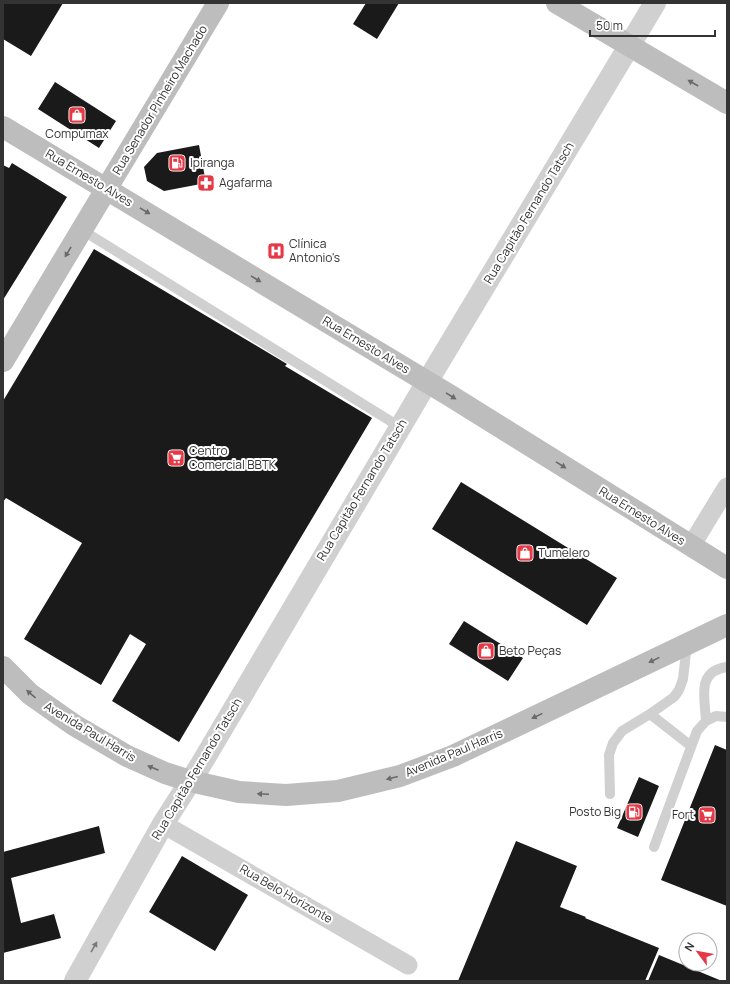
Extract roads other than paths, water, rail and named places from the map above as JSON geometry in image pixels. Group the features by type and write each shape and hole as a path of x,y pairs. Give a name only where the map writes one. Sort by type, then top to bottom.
{"main road":[{"name":"Rua Senador Pinheiro Machado","path":"3,361 218,3"},
{"path":"557,3 727,103"},
{"name":"Rua Ernesto Alves","path":"3,127 107,188 427,382 727,568"},
{"name":"Avenida Paul Harris","path":"3,666 30,694 74,725 127,756 165,773 190,781 239,792 286,795 338,791 400,776 453,756 727,625"}],"street":[{"name":"Rua Capitão Fernando Tatsch","path":"75,981 163,824 655,3"},
{"path":"691,546 727,487"},
{"name":"Rua Belo Horizonte","path":"163,824 408,965"}],"lane":[{"path":"82,230 400,427"},
{"path":"610,794 609,755 613,743 622,731 674,697 679,690 683,679 687,644"},
{"path":"706,721 704,687 707,677 713,670 727,667"},
{"path":"650,714 691,746"},
{"path":"654,847 697,731 706,721 716,716 727,717"}],"place":[{"name":"Compumax","path":"77,115"},
{"name":"Ipiranga","path":"177,163"},
{"name":"Agafarma","path":"206,183"},
{"name":"Clínica Antonio's","path":"276,251"},
{"name":"Centro Comercial BBTK","path":"176,458"},
{"name":"Tumelero","path":"525,553"},
{"name":"Beto Peças","path":"486,651"},
{"name":"Posto Big","path":"634,812"},
{"name":"Fort","path":"707,815"}]}
